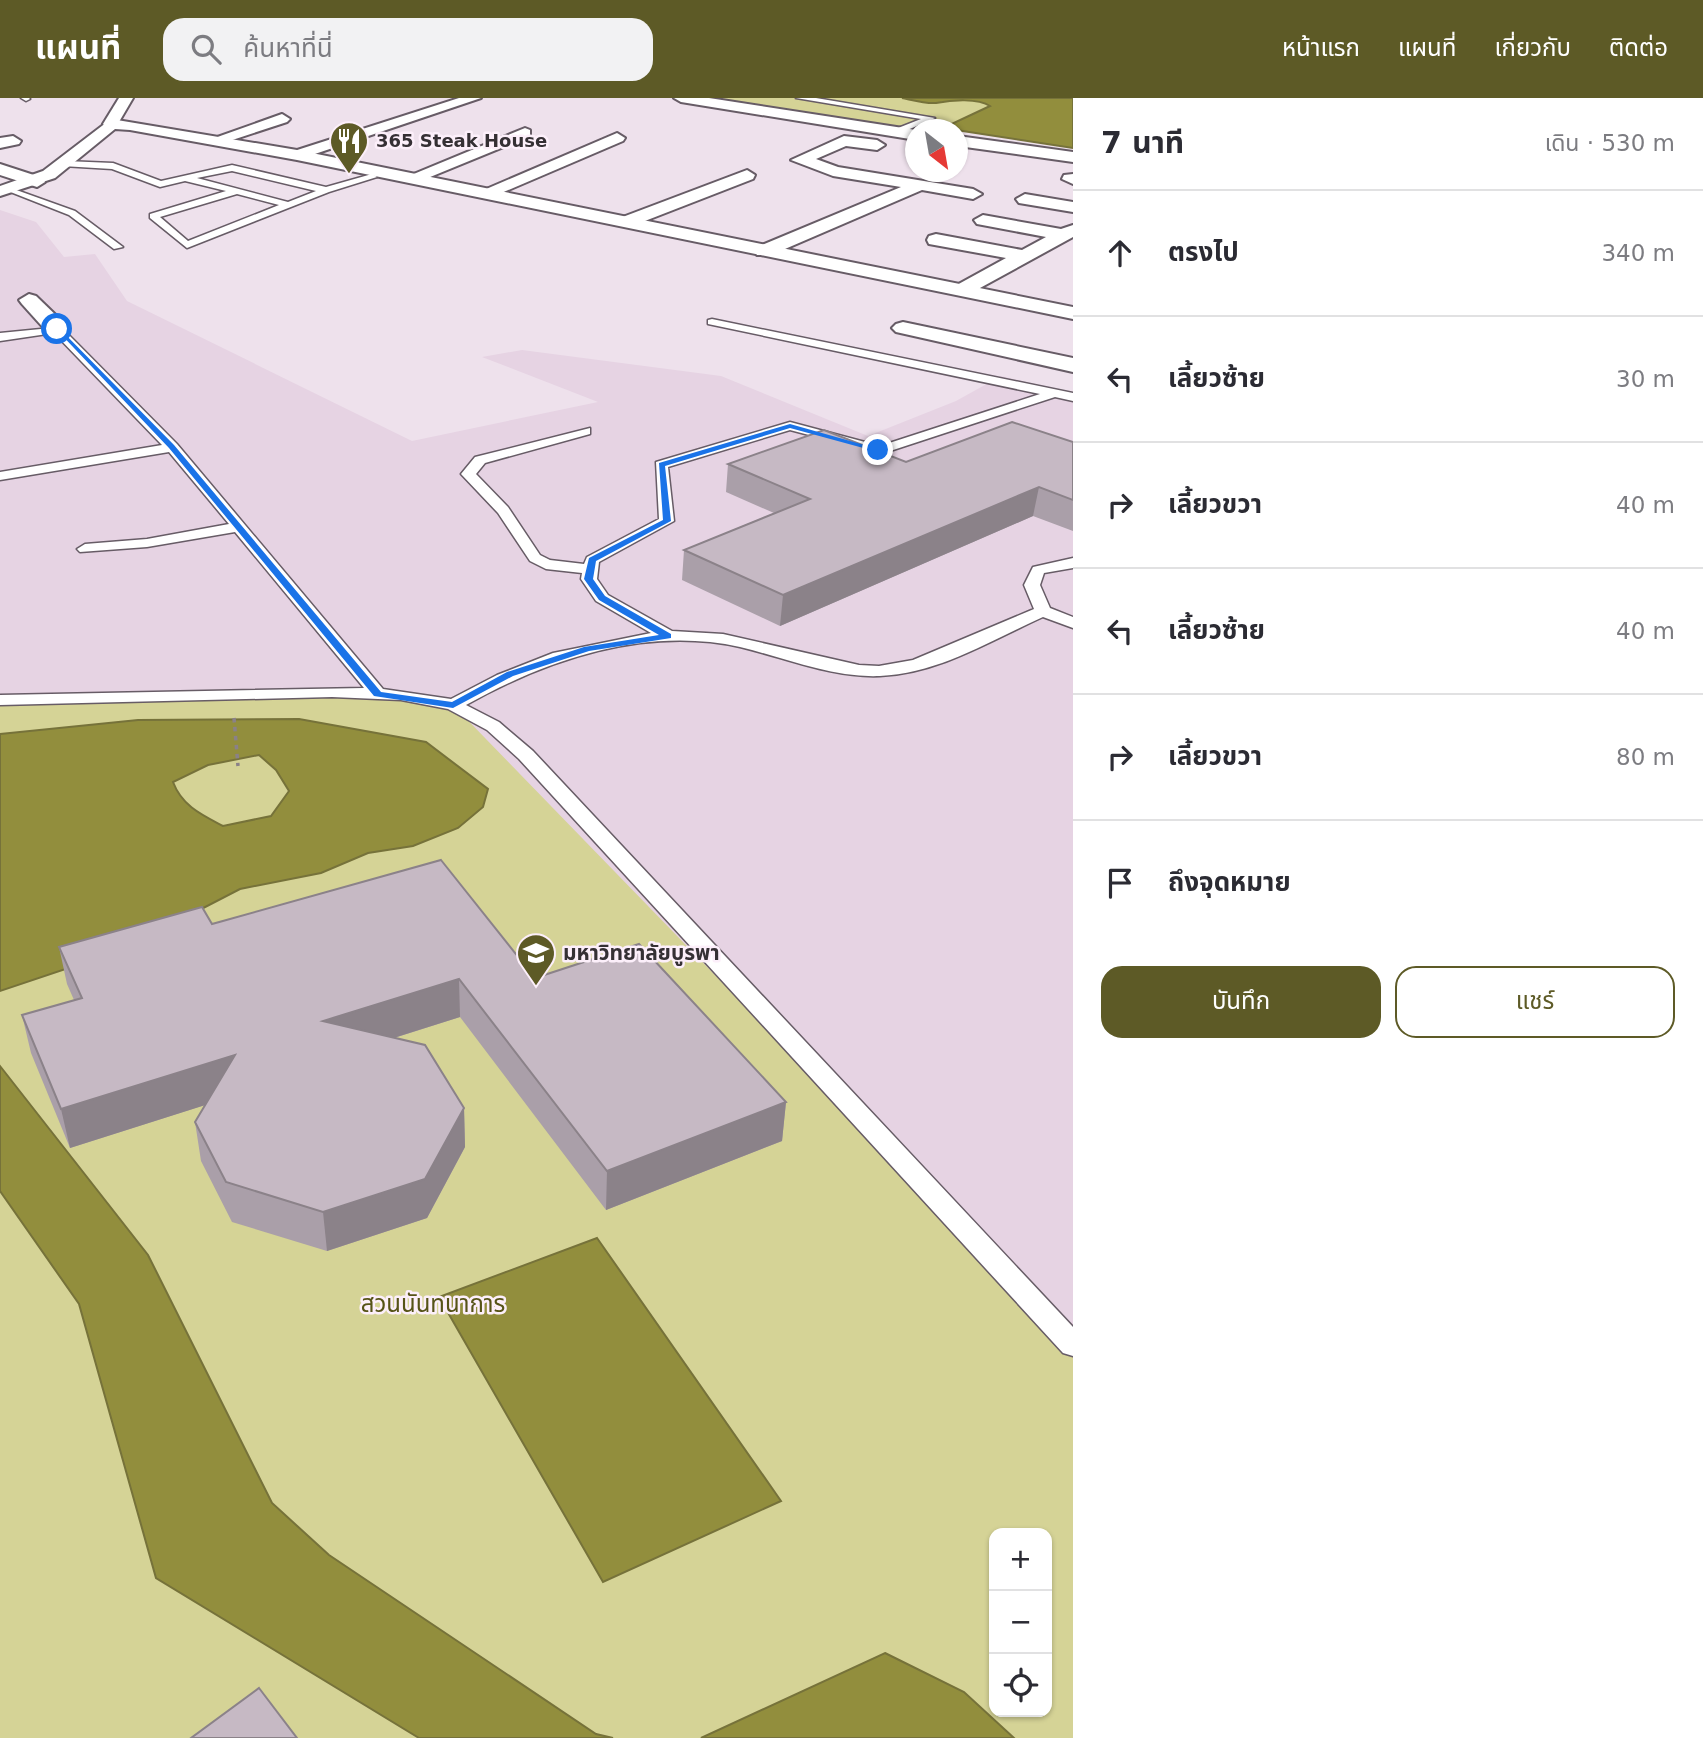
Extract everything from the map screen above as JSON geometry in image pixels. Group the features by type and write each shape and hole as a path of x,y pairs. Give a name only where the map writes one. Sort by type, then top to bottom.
{"street":[{"path":"6,190 37,182 55,173 111,124 126,98"},
{"path":"297,155 474,98"},
{"path":"681,98 905,133"},
{"path":"217,140 282,119"},
{"path":"111,124 297,155 1073,313"},
{"path":"412,178 525,133"},
{"path":"486,193 617,138"},
{"path":"877,145 844,142 799,160 826,166 833,171 973,194"},
{"path":"968,143 1073,157"},
{"path":"0,169 37,182"},
{"path":"626,222 747,175"},
{"path":"764,251 920,185"},
{"path":"1025,198 1073,207"},
{"path":"983,220 1068,233"},
{"path":"962,290 1068,233"},
{"path":"936,240 1025,256"},
{"path":"29,300 57,329"},
{"path":"903,328 1073,365"}],"lane":[{"path":"800,98 931,118 896,132"},
{"path":"65,164 113,166 160,184 232,168 326,190"},
{"path":"237,191 153,216 187,245 270,215 286,204 372,177"},
{"path":"184,178 286,204"},
{"path":"6,190 72,213 118,247"},
{"path":"712,322 1073,397"},
{"path":"0,337 57,329 172,447 378,694"},
{"path":"668,636 602,598 589,579 592,560 667,521 661,465 790,426 881,450 1055,393"},
{"path":"585,431 480,460 468,474 503,510 535,558 546,564 590,569"},
{"path":"0,476 172,447"},
{"path":"85,549 147,543 238,527"},
{"path":"1043,611 1032,585 1038,570 1073,563"},
{"path":"453,705 510,674 587,649 668,636 722,639 832,668 881,671 922,663 1043,611 1073,623"},
{"path":"0,700 318,692 378,694 453,705 493,726 526,755 1073,1345"}],"path":[{"path":"234,717 238,766"}],"shaded area":[{"path":"902,98 1073,98 1073,148 968,132 968,119 962,119 990,106 985,103 964,100 928,103"},
{"name":"สวนนันทนาการ","path":"0,210 36,222 64,257 95,254 127,301 412,441 598,402 482,357 522,350 721,376 868,436 956,401 1001,376 1073,393 1073,1738 0,1738"},
{"path":"299,719 426,742 488,789 483,807 458,828 413,846 368,853 321,873 240,889 122,950 0,991 0,734 138,720","holes":["259,755 276,770 289,791 271,816 223,826 187,804 173,782 208,765"]},
{"path":"0,1066 148,1255 272,1503 329,1555 596,1734 613,1738 419,1738 156,1578 79,1304 0,1191"},
{"path":"597,1238 781,1501 603,1582 439,1297"},
{"path":"885,1653 964,1692 1014,1738 701,1738"}],"green space":[{"path":"706,98 902,98 934,103 966,98 986,102 991,106 963,119 905,119 905,129"},
{"name":"สวนนันทนาการ","path":"332,692 453,705 1073,1344 1073,1738 0,1738 0,700"}],"building":[{"path":"1012,422 1073,442 1073,500 1039,487 783,595 684,550 810,499 728,464 824,430 906,462"},
{"path":"441,860 535,978 639,944 786,1102 607,1171 459,979 323,1021 425,1045 464,1108 425,1179 323,1212 226,1182 195,1122 235,1055 61,1109 22,1015 82,998 59,947 202,907 212,924"},
{"path":"259,1688 297,1738 191,1738"}],"place":[{"name":"365 Steak House","path":"349,175"},
{"name":"มหาวิทยาลัยบูรพา","path":"536,987"}],"route":[{"path":"57,329 172,447 378,694 401,695 453,705 510,674 587,649 668,636 602,598 589,579 592,560 667,521 669,516 661,465 790,426 878,450"}]}
